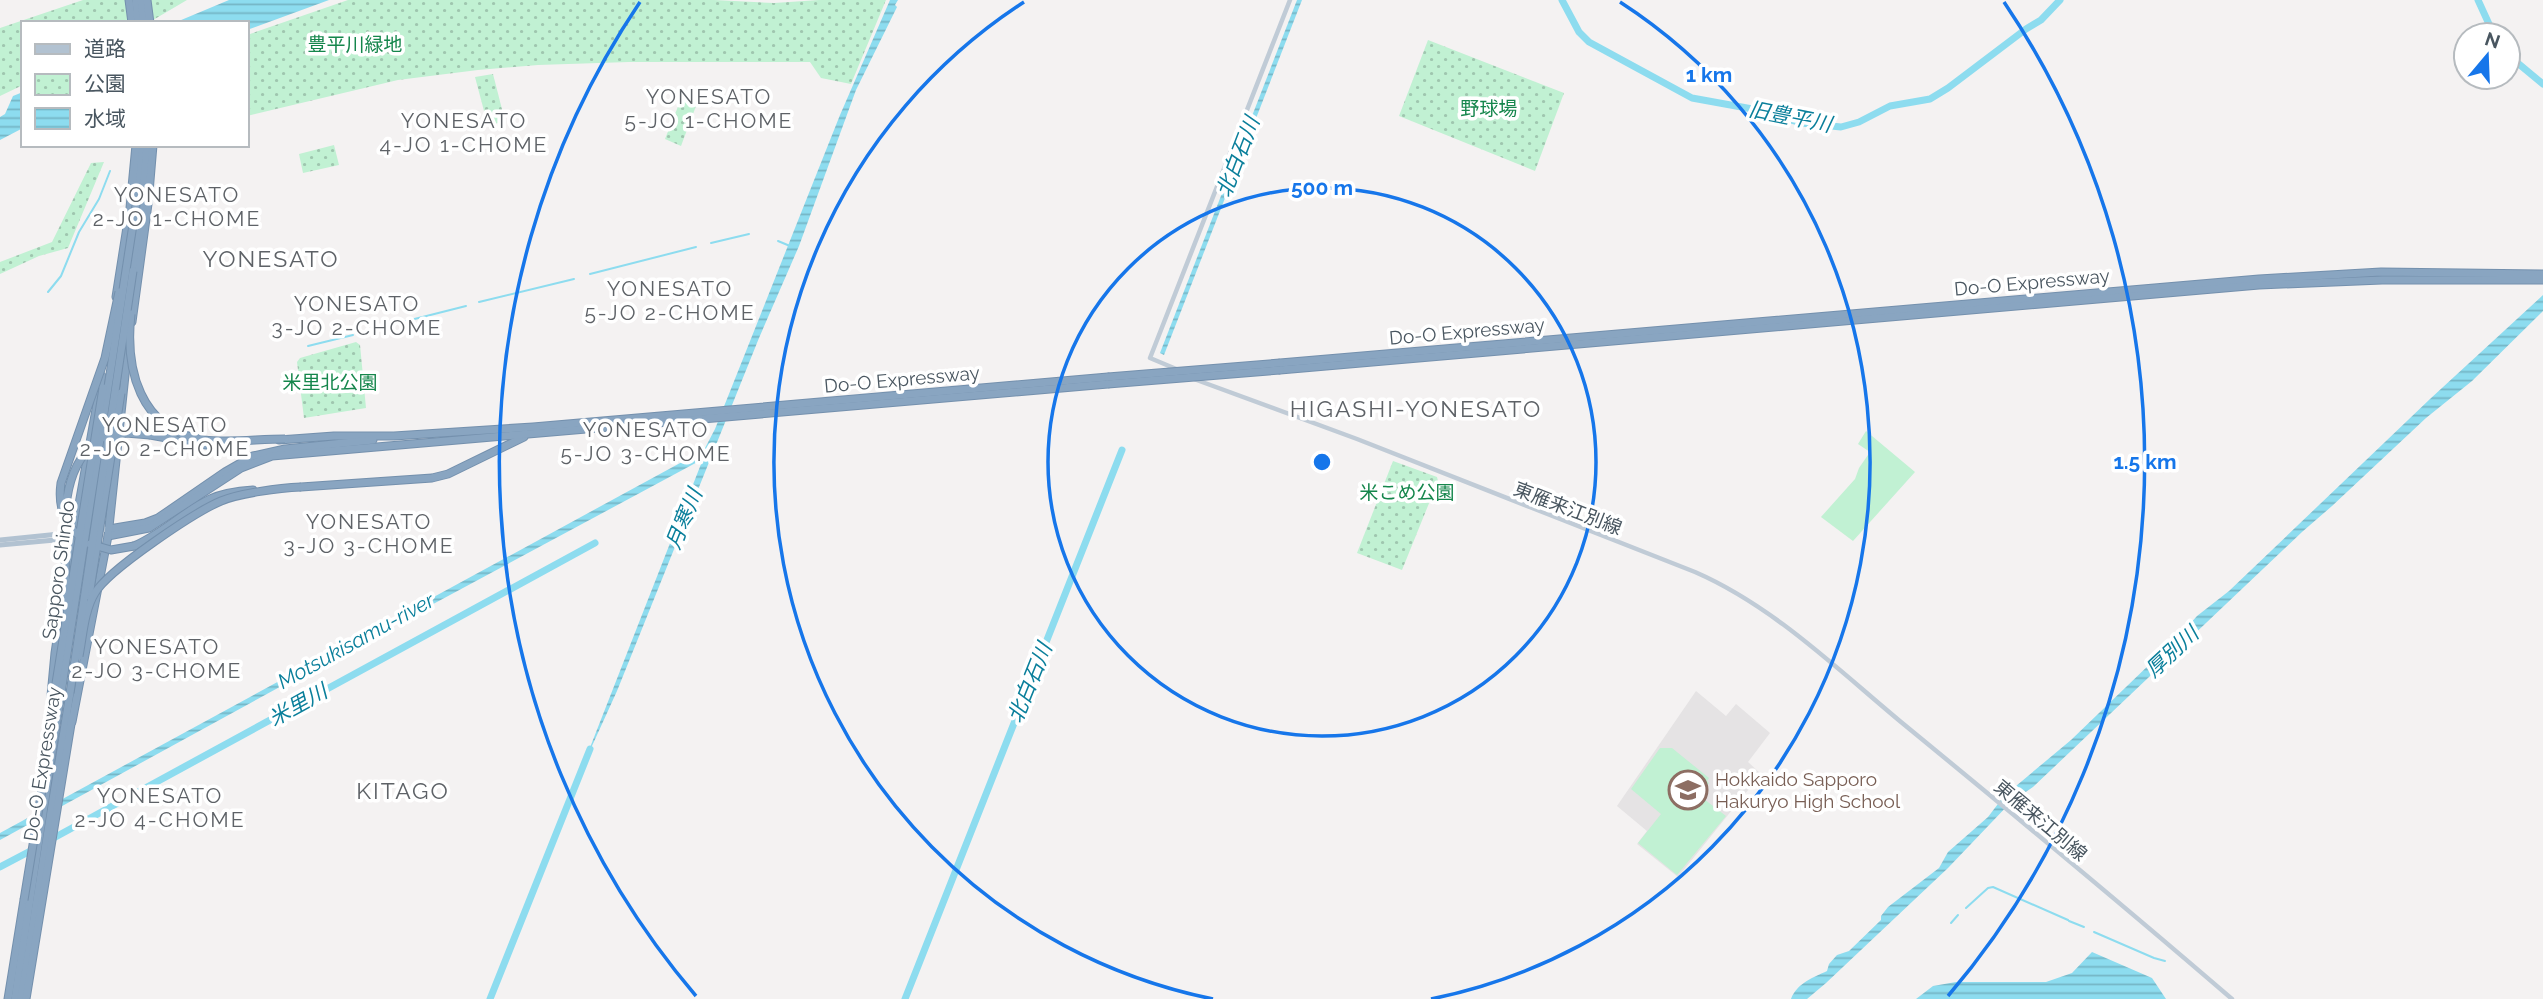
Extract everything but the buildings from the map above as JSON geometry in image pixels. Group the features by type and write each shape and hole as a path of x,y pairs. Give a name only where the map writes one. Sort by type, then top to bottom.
{"highway":[{"path":"129,0 132,21"},
{"path":"136,0 138,21"},
{"path":"141,0 144,21"},
{"path":"147,0 150,21"},
{"name":"Sapporo Shindo","path":"8,999 103,388 136,147"},
{"path":"90,534 138,192 141,147"},
{"path":"90,534 133,271 147,147"},
{"name":"Sapporo Shindo","path":"24,999 43,902 126,369 153,147"},
{"path":"138,192 105,358 64,470 60,495 63,516 87,543 102,549 121,549 146,541 200,504 242,491 440,476 534,432"},
{"path":"133,271 130,361 138,388 154,413 172,428 203,439 285,439"},
{"name":"Do-O Expressway","path":"394,440 534,432 2381,272 2543,274"},
{"name":"Do-O Expressway","path":"2193,287 2382,279 2543,280"},
{"path":"50,721 55,653 73,535 106,362"},
{"path":"72,722 108,533 122,395"},
{"path":"61,693 67,500 72,475 83,454 104,438 122,433 138,434 191,444 221,446 299,438 394,440"},
{"path":"108,533 158,518 240,465 259,457 394,440"},
{"path":"70,693 89,607 104,580 186,521 221,501 242,495 298,487"},
{"name":"Do-O Expressway","path":"24,999 70,693 90,534"},
{"name":"Do-O Expressway","path":"15,999 61,693 90,534"}],"main road":[{"name":"東雁来江別線","path":"1290,0 1150,358 1174,367 1196,380 1357,439 1725,586 1750,600 1984,790 2232,999"},
{"path":"0,540 108,533"},
{"path":"0,545 73,535"}],"shaded area":[{"name":"Hokkaido Sapporo Hakuryo High School","path":"1696,691 1726,716 1736,704 1770,733 1748,762 1761,774 1678,877 1637,844 1647,831 1617,806"}],"green space":[{"path":"83,0 187,0 151,21 21,21 21,86 0,96 0,28"},
{"name":"豊平川緑地","path":"348,0 714,0 774,3 886,0 851,84 821,78 810,62 538,65 398,80 248,116 248,35"},
{"name":"野球場","path":"1428,40 1564,93 1535,171 1399,116"},
{"path":"493,74 505,121 488,126 475,77"},
{"path":"681,99 696,106 681,146 665,139"},
{"path":"334,145 339,165 303,173 299,154"},
{"path":"104,162 68,248 39,256 0,274 0,262 52,242 91,163"},
{"name":"米里北公園","path":"356,342 360,345 366,408 304,418 297,362 300,358"},
{"path":"1866,431 1915,472 1853,541 1821,517 1855,479 1870,452 1858,444"},
{"name":"米こめ公園","path":"1393,461 1437,477 1438,481 1402,570 1357,553"},
{"path":"1660,748 1672,748 1709,778 1709,783 1700,796 1726,816 1677,875 1638,843 1661,814 1631,789"}],"water":[{"path":"229,0 329,0 248,30 248,21 179,21"},
{"name":"Motsukisamu-river","path":"890,0 898,0 895,5 897,7 856,90 799,246 759,338 617,691 582,768 703,459 0,840 0,833 704,450 715,429 840,115"},
{"path":"1297,0 1302,0 1164,355 1160,353"},
{"path":"21,93 21,129 0,140 0,117 5,114 13,96"},
{"name":"厚別川","path":"2543,295 2543,311 2472,381 2426,418 2302,532 2033,787 2011,802 1948,868 1826,983 1807,999 1791,999 1811,978 1827,971 1837,955 1849,951 1881,920 1888,907 1939,868 1948,852 1988,817 2004,796 2071,740 2197,616 2229,591"},
{"path":"2092,952 2152,978 2166,999 1916,999 1933,986 1956,982 2046,982 2072,973"}],"waterway":[{"name":"旧豊平川","path":"1562,0 1579,32 1589,42 1692,98 1758,110 1801,123 1841,127 1859,122 1890,106 1930,99 2041,20 2060,0"},
{"name":"旧豊平川","path":"2478,0 2488,21"},
{"name":"旧豊平川","path":"2522,67 2543,84"},
{"path":"48,292 61,276 79,232 99,199 110,171"},
{"path":"711,243 749,234"},
{"path":"778,241 790,246"},
{"path":"590,274 696,247"},
{"path":"479,302 574,279"},
{"path":"367,331 466,306"},
{"path":"308,346 353,335"},
{"name":"北白石川","path":"905,999 1122,450"},
{"name":"米里川","path":"50,840 595,543"},
{"name":"月寒川","path":"490,999 590,749"},
{"name":"米里川","path":"0,867 36,848"},
{"path":"1966,908 1988,888 1993,887 2068,920"},
{"path":"1951,923 1958,915"},
{"path":"2069,921 2084,927"},
{"path":"2094,932 2165,961"}],"place":[{"name":"Hokkaido Sapporo Hakuryo High School","path":"1688,790"}],"district":[{"name":"YONESATO 5-JO 1-CHOME","path":"709,109"},
{"name":"YONESATO 4-JO 1-CHOME","path":"464,133"},
{"name":"YONESATO 2-JO 1-CHOME","path":"177,207"},
{"name":"YONESATO","path":"271,259"},
{"name":"YONESATO 5-JO 2-CHOME","path":"670,301"},
{"name":"YONESATO 3-JO 2-CHOME","path":"357,316"},
{"name":"HIGASHI-YONESATO","path":"1416,409"},
{"name":"YONESATO 2-JO 2-CHOME","path":"165,437"},
{"name":"YONESATO 5-JO 3-CHOME","path":"646,442"},
{"name":"YONESATO 3-JO 3-CHOME","path":"369,534"},
{"name":"YONESATO 2-JO 3-CHOME","path":"157,659"},
{"name":"KITAGO","path":"403,791"},
{"name":"YONESATO 2-JO 4-CHOME","path":"160,808"}]}
